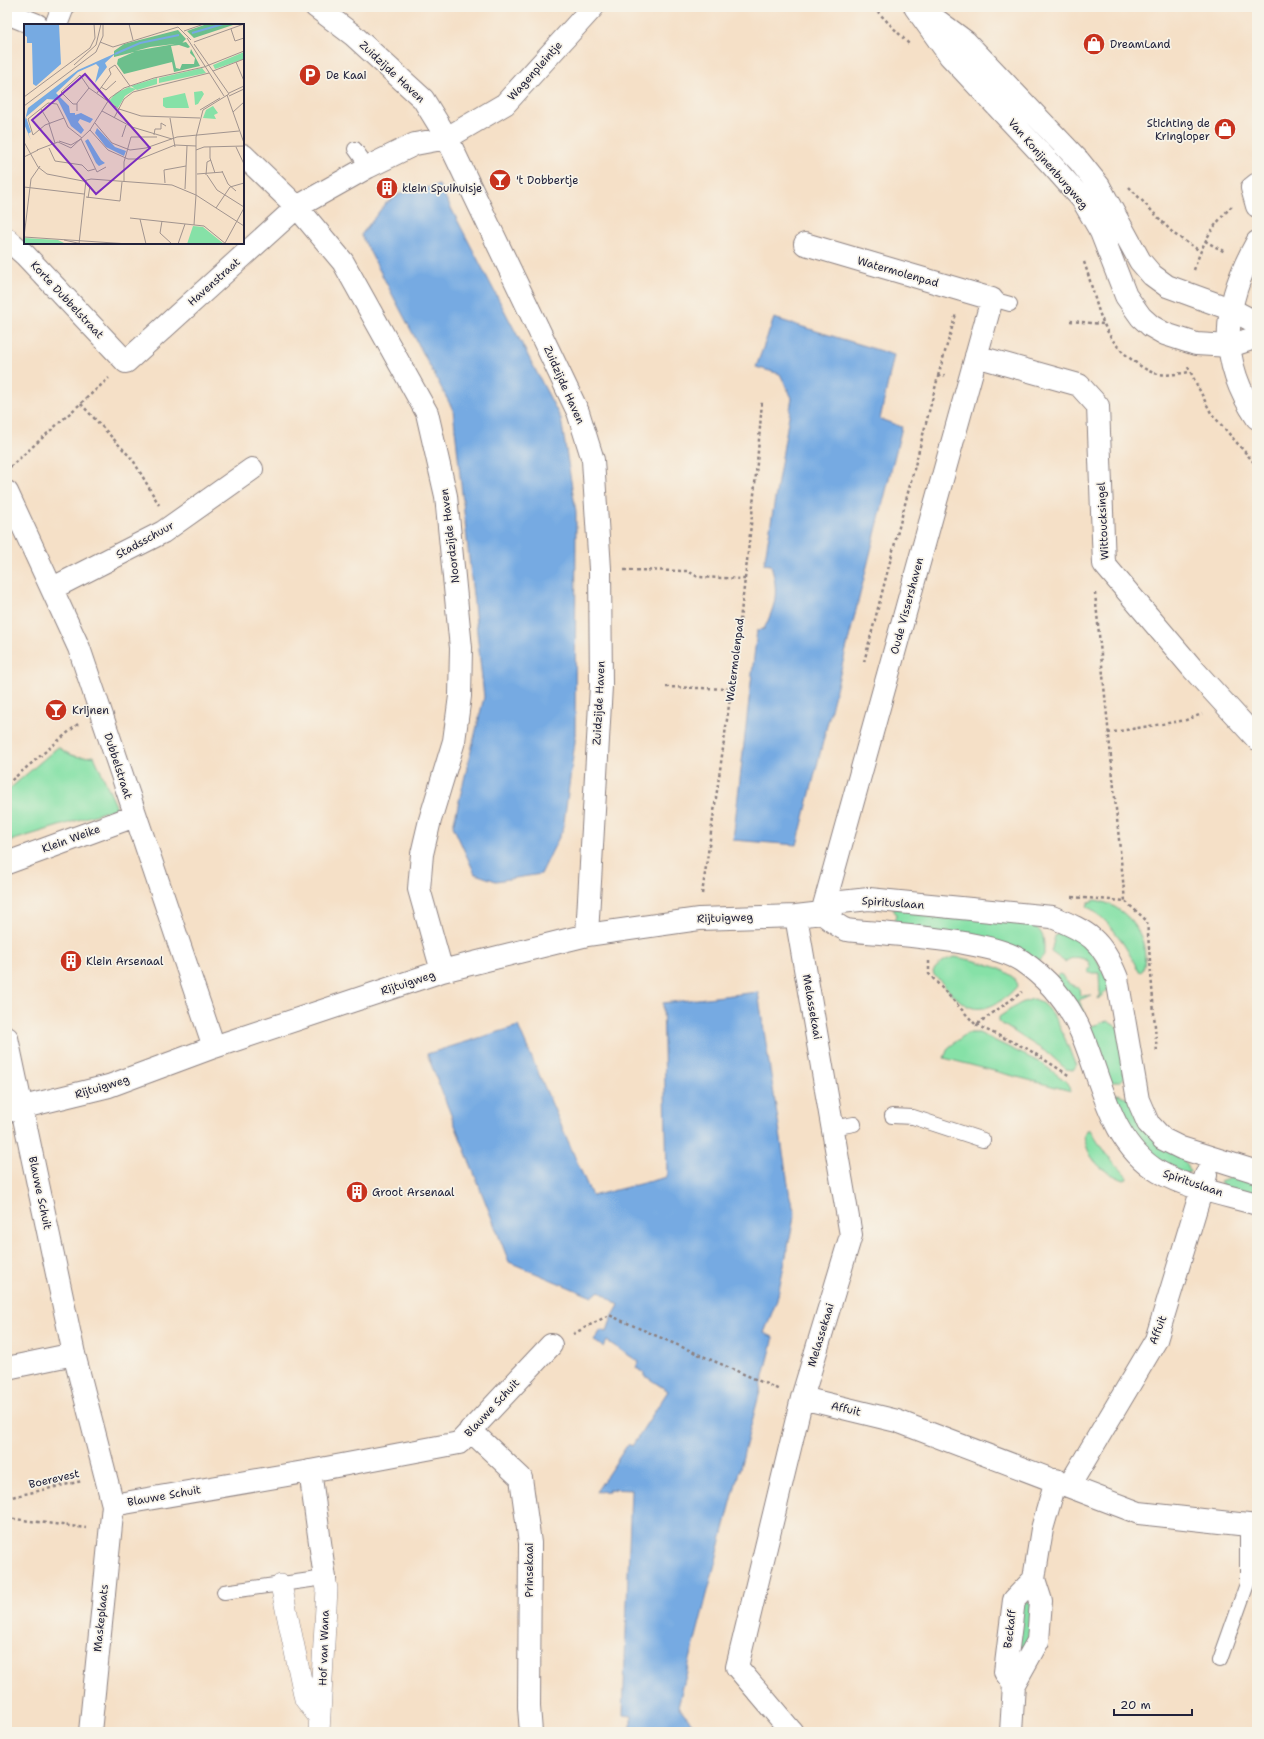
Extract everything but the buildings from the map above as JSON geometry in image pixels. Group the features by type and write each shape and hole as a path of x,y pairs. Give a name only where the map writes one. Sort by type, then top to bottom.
{"street":[{"path":"56,24 63,7"},
{"name":"Zuidzijde Haven","path":"316,7 353,35 423,99 448,138 578,412 592,460 600,569 602,686 587,935"},
{"name":"Wagenpleintje","path":"448,138 505,104 593,7"},
{"name":"Van Konijnenburgweg","path":"915,7 950,56 1082,199 1101,232 1126,296 1141,317 1151,326 1184,342 1209,346 1230,346 1257,337"},
{"name":"Van Konijnenburgweg","path":"919,7 966,42 1079,161 1099,186 1140,261 1152,275 1167,286 1230,309 1257,322"},
{"path":"7,13 34,24"},
{"name":"Havenstraat","path":"126,362 297,207 368,167 415,144 448,138"},
{"name":"Noordzijde Haven","path":"244,156 297,207 343,262 427,413 446,496 461,648 460,696 454,741 430,820 422,854 419,889 442,971"},
{"name":"Korte Dubbelstraat","path":"7,239 25,255 126,362"},
{"path":"1257,242 1241,273 1230,309 1230,346 1241,389 1247,404 1257,418"},
{"name":"Watermolenpad","path":"805,244 1001,302"},
{"name":"Oude Vissershaven","path":"822,913 976,356 1001,302"},
{"name":"Wittoucksingel","path":"976,356 1080,385 1098,406 1104,564 1226,705 1257,738"},
{"name":"Stadsschuur","path":"53,588 163,532 252,469"},
{"name":"Dubbelstraat","path":"7,492 53,588 79,648 214,1047"},
{"name":"Klein Weike","path":"7,863 135,816"},
{"name":"Spirituslaan","path":"1257,1172 1181,1148 1163,1139 1148,1123 1138,1100 1117,978 1110,959 1096,941 1080,928 1052,917 869,899 841,902 822,913 846,929 966,944 1000,951 1021,960 1038,973 1071,1012 1094,1064 1101,1089 1129,1146 1159,1172 1202,1188 1257,1204"},
{"name":"Rijtuigweg","path":"15,1110 109,1086 214,1047 442,971 587,935 699,919 796,916 822,913"},
{"name":"Melassekaai","path":"792,1732 737,1667 802,1398 851,1235 796,916"},
{"name":"Blauwe Schuit","path":"7,1038 15,1110 74,1354 113,1505 310,1472 459,1443 551,1345"},
{"name":"Affuit","path":"1062,1483 1156,1340 1211,1158"},
{"path":"7,1368 74,1354"},
{"name":"Affuit","path":"802,1398 897,1421 1139,1513 1252,1525"},
{"name":"Prinsekaai","path":"470,1430 521,1478 530,1543 529,1708 531,1732"},
{"name":"Hof van Wana","path":"310,1472 326,1589 322,1696 319,1725"},
{"name":"Beckaff","path":"1011,1732 1014,1684 1038,1641 1041,1601 1034,1579 1042,1529 1062,1483"},
{"name":"Maskeplaats","path":"90,1732 113,1505"},
{"name":"Beckaff","path":"1014,1684 1005,1672 1014,1600 1034,1579"},
{"name":"Hof van Wana","path":"281,1585 305,1699 319,1725"}],"lane":[{"path":"356,149 368,167"},
{"path":"892,1116 913,1117 983,1140"},
{"path":"832,1128 854,1124"},
{"path":"1220,1660 1247,1584 1252,1525"},
{"path":"224,1592 325,1578"}],"path":[{"path":"1127,184 1174,234 1200,251 1216,222 1255,193"},
{"path":"1082,256 1103,324 1112,341 1119,349 1143,368 1160,374 1190,372 1211,413 1257,466"},
{"path":"938,377 963,290"},
{"path":"1070,321 1103,324"},
{"path":"7,470 126,362"},
{"name":"Watermolenpad","path":"699,919 732,690 755,499 762,401"},
{"path":"81,404 133,460 172,526"},
{"path":"1104,564 1093,574 1125,901 1147,921 1157,1056"},
{"path":"600,569 688,571 698,577 745,579"},
{"path":"666,687 732,690"},
{"path":"1108,733 1186,720 1226,705"},
{"path":"7,784 98,706"},
{"path":"976,1025 1026,1048 1066,1074 1101,1089"},
{"path":"551,1345 609,1315 766,1385"},
{"name":"Boerevest","path":"7,1498 105,1475"},
{"path":"7,1518 111,1531"}],"green space":[{"path":"58,747 74,756 94,756 117,808 7,842 7,791"},
{"path":"1095,900 1107,903 1117,909 1127,916 1134,925 1144,946 1145,958 1143,970 1141,972 1138,970 1123,943 1111,927 1087,906 1089,902"},
{"path":"893,908 1030,923 1039,930 1043,936 1044,955 1037,963 893,924 896,915"},
{"path":"1059,932 1066,932 1090,947 1111,987 1098,999 1100,994 1099,973 1088,973 1088,969 1091,969 1088,961 1076,957 1065,962 1051,952 1055,936"},
{"path":"955,957 981,962 1000,969 1008,973 1018,985 1002,1000 988,1007 973,1008 966,1005 949,991 934,975 933,971 943,962"},
{"path":"1059,974 1073,986 1079,987 1080,996 1092,995 1079,1000 1089,1027 1107,1021 1119,1028 1125,1077 1120,1082 1108,1082 1054,979"},
{"path":"1035,999 1050,1011 1060,1028 1076,1066 1073,1070 1066,1069 1049,1054 999,1022 999,1017 1012,1008 1025,1001"},
{"path":"967,1033 979,1033 1041,1063 1063,1079 1070,1086 1071,1091 944,1058 948,1048"},
{"path":"1118,1094 1130,1099 1187,1164 1190,1172 1185,1174 1139,1148 1115,1095"},
{"path":"1087,1130 1090,1130 1105,1153 1126,1175 1127,1179 1124,1180 1109,1173 1092,1158 1084,1136"},
{"path":"1236,1176 1257,1179 1257,1198 1223,1187 1220,1182"},
{"path":"1022,1601 1036,1602 1032,1647 1008,1668"}],"water":[{"path":"439,185 561,419 576,512 575,742 563,829 541,874 496,881 475,874 453,826 484,697 453,410 361,235 385,204 401,193"},
{"path":"774,318 894,355 880,419 902,427 797,845 733,840 757,630 764,629 774,605 775,598 775,583 771,565 764,564 792,398 780,374 756,367"},
{"path":"758,992 790,1197 795,1213 777,1300 764,1333 773,1337 773,1341 678,1706 700,1732 631,1732 631,1716 623,1715 631,1490 609,1489 609,1491 596,1492 628,1444 632,1446 668,1391 645,1376 645,1373 636,1368 639,1362 607,1341 604,1347 594,1341 601,1330 607,1332 611,1319 619,1305 599,1291 592,1297 509,1262 427,1054 518,1026 592,1196 667,1177 663,1003"}],"place":[{"name":"DreamLand","path":"1094,44"},
{"name":"De Kaai","path":"310,75"},
{"name":"Stichting de Kringloper","path":"1225,129"},
{"name":"'t Dobbertje","path":"500,180"},
{"name":"klein Spuihuisje","path":"387,188"},
{"name":"Krijnen","path":"56,710"},
{"name":"Klein Arsenaal","path":"71,961"},
{"name":"Groot Arsenaal","path":"357,1192"}]}
